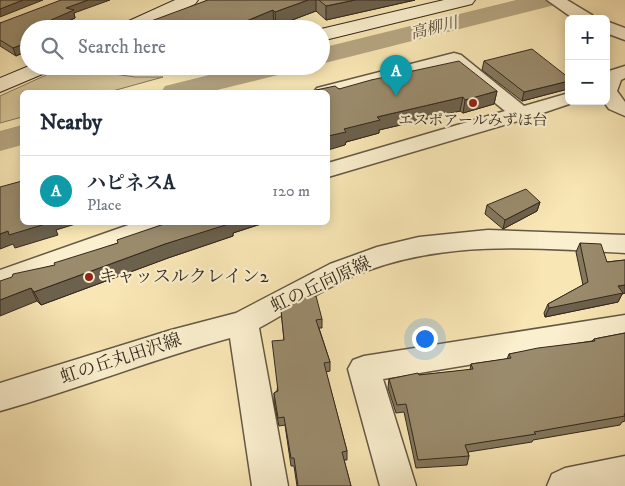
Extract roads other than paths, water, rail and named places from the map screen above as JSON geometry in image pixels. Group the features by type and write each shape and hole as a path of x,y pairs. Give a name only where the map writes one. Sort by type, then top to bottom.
{"street":[{"path":"146,20 189,0"},
{"path":"330,33 466,0"},
{"path":"555,0 578,15"},
{"path":"610,28 625,35"},
{"path":"330,90 454,59 521,114"},
{"path":"610,82 612,76 625,72"},
{"path":"0,86 25,75"},
{"path":"610,99 625,110"},
{"path":"330,169 565,100"},
{"path":"0,282 157,225"},
{"name":"虹の丘向原線","path":"243,323 355,265 402,250 480,239 625,244"},
{"path":"243,323 270,486"},
{"name":"虹の丘丸田沢線","path":"0,396 36,387 171,342 243,323"},
{"path":"398,486 364,368 625,327"},
{"path":"564,486 625,473"}],"waterway":[{"name":"高柳川","path":"330,54 546,0"},
{"name":"高柳川","path":"184,90 244,75"},
{"name":"高柳川","path":"0,141 20,136"}],"place":[{"name":"ハピネスA","path":"396,96"},
{"name":"エスポアールみずほ台","path":"473,103"},
{"name":"キャッスルクレイン2","path":"89,277"}]}
